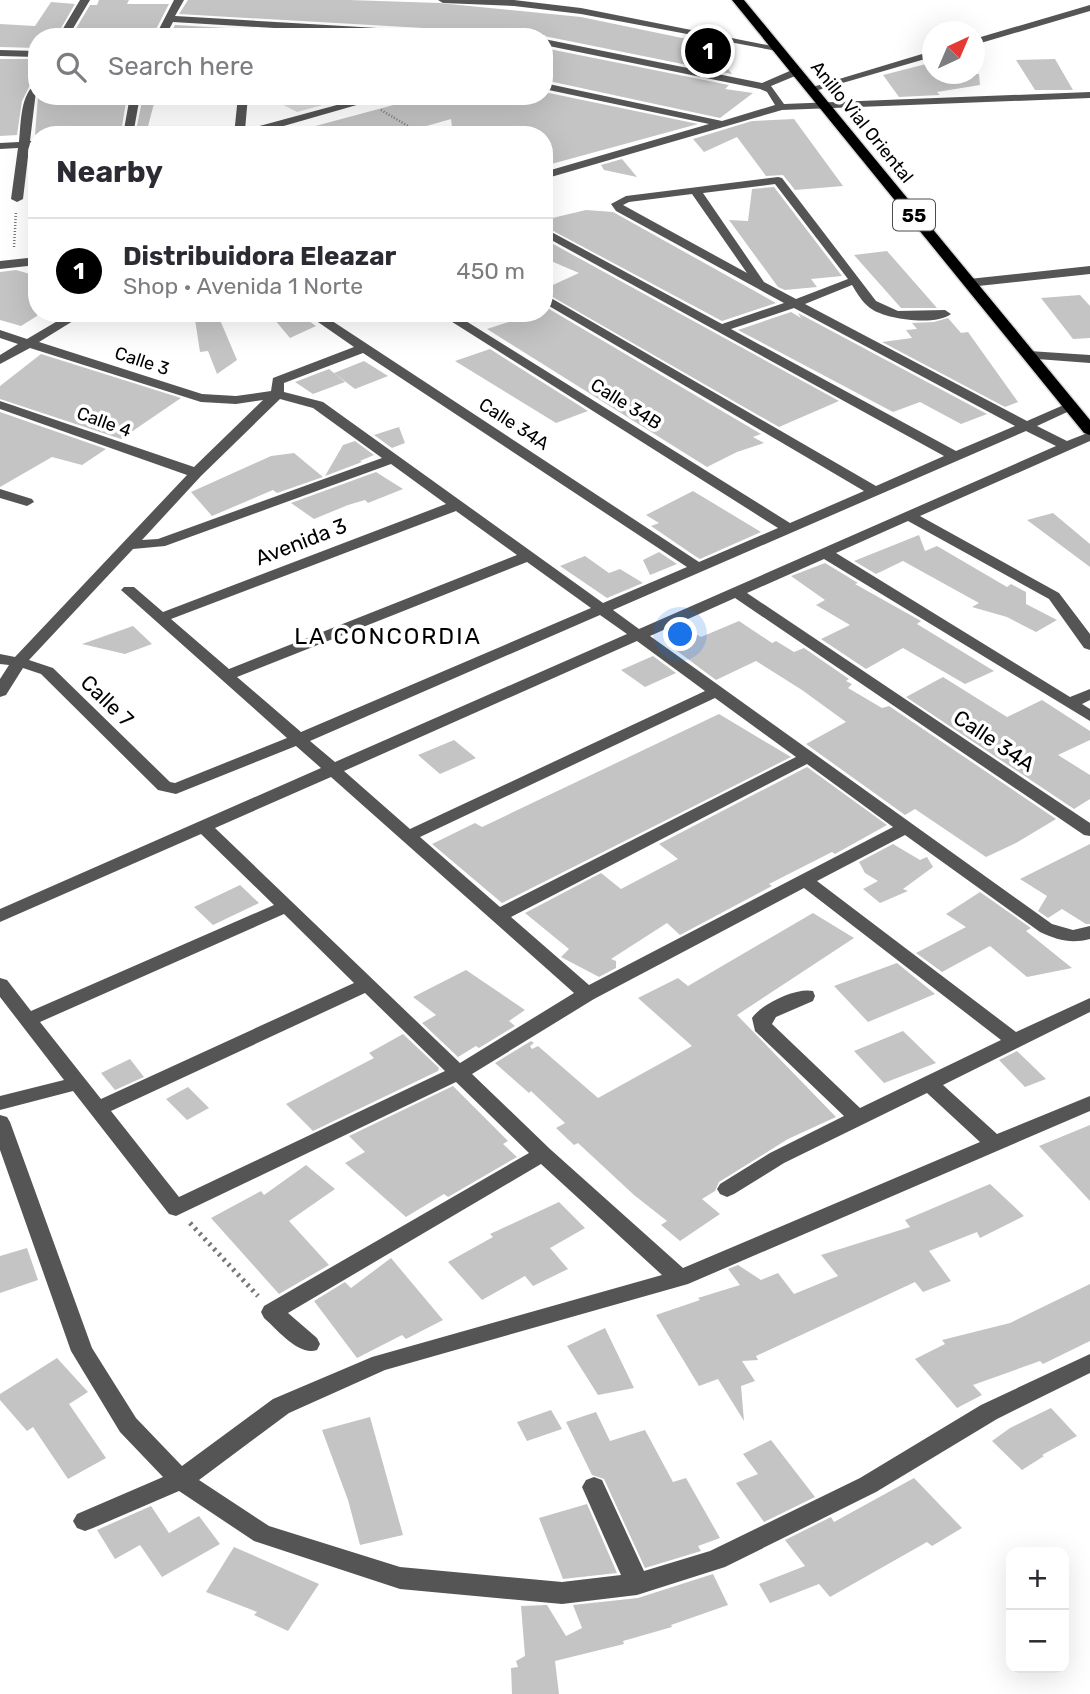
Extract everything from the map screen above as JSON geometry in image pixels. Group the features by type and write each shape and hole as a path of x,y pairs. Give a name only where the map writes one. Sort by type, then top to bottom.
{"highway":[{"name":"Anillo Vial Oriental","path":"738,0 1090,430"}],"street":[{"path":"68,28 85,0"},
{"path":"164,28 179,0"},
{"path":"443,0 514,3 581,11 777,48"},
{"path":"985,39 1090,8"},
{"path":"169,19 324,28"},
{"path":"553,44 763,86 771,90 781,107"},
{"path":"0,52 28,54"},
{"path":"811,89 922,57"},
{"path":"763,86 796,72"},
{"path":"553,88 724,125"},
{"path":"553,173 781,107 1090,95"},
{"path":"17,200 29,105"},
{"path":"130,126 133,105"},
{"path":"240,126 242,105"},
{"path":"272,126 350,105"},
{"path":"0,146 28,145"},
{"path":"945,314 902,315 871,303 778,180 626,200 617,204 620,209 1066,446"},
{"path":"695,190 761,284"},
{"path":"553,236 954,456"},
{"path":"6,264 28,262"},
{"path":"969,282 1090,270"},
{"path":"721,328 855,280"},
{"path":"553,303 874,491"},
{"path":"0,360 64,322"},
{"name":"Calle 34A","path":"324,322 697,567"},
{"name":"Calle 34B","path":"458,322 788,528"},
{"name":"Calle 3","path":"0,334 201,398 236,400 277,394"},
{"path":"0,692 19,662 196,473 277,394 278,381 363,348"},
{"path":"1029,355 1090,359"},
{"path":"277,394 318,405 1046,928 1065,936 1083,936 1090,932"},
{"name":"Calle 4","path":"0,404 196,473"},
{"path":"297,740 1071,407"},
{"path":"0,916 1090,436"},
{"path":"130,545 160,543 392,459"},
{"path":"0,493 27,502"},
{"name":"Avenida 3","path":"161,618 457,505"},
{"path":"909,516 1054,597 1090,645"},
{"path":"825,553 1090,716"},
{"path":"226,676 528,556"},
{"path":"130,590 587,994"},
{"name":"Calle 34A","path":"736,592 1090,831"},
{"name":"Calle 7","path":"0,659 47,671 164,786 177,789 297,740"},
{"path":"407,837 717,691"},
{"path":"1070,703 1090,694"},
{"path":"498,916 808,757"},
{"path":"204,827 543,1154 680,1278"},
{"path":"0,984 176,1208 460,1072 587,994 905,827"},
{"path":"805,880 1015,1041"},
{"path":"28,1020 287,906"},
{"path":"99,1109 368,984"},
{"path":"806,996 769,1012 762,1018 762,1026 858,1118"},
{"path":"727,1189 777,1158 1090,1004"},
{"path":"0,1103 78,1083"},
{"path":"929,1083 995,1144"},
{"path":"85,1521 181,1480 281,1406 380,1363 680,1278 1090,1103"},
{"path":"0,1122 82,1352 128,1425 181,1480 262,1534 400,1578 562,1594 637,1584 716,1560 868,1485 989,1412 1090,1363"},
{"path":"309,1344 272,1312 543,1154"},
{"path":"594,1488 637,1584"}],"path":[{"path":"372,105 408,126"},
{"path":"6,264 17,200"},
{"path":"176,1208 272,1312"}],"shaded area":[{"path":"283,105 323,105 297,112"}],"building":[{"path":"99,0 129,0 127,4 169,4 157,28 76,28 90,5 97,5"},
{"path":"188,0 349,0 439,3 581,17 711,44 690,56 724,64 732,74 553,38 553,28 424,28 179,14"},
{"path":"51,2 75,4 61,28 28,28 28,48 0,47 0,24 35,26"},
{"path":"175,25 225,28 174,28"},
{"path":"553,50 729,85 725,89 753,93 720,118 553,82"},
{"path":"0,59 28,59 28,89 22,101 17,135 0,136"},
{"path":"1055,59 1073,90 1035,90 1016,60"},
{"path":"922,65 922,84 980,85 937,92 940,95 899,97 883,75"},
{"path":"553,94 698,124 553,164 553,126 452,126 451,119 426,126 315,126 394,105 553,105"},
{"path":"37,105 126,105 122,126 36,126"},
{"path":"141,105 154,105 148,126 137,126"},
{"path":"794,119 843,186 795,190 783,175 766,176 737,137 704,152 693,139 752,121"},
{"path":"622,159 637,177 604,170 601,165"},
{"path":"774,187 842,276 811,279 817,287 785,290 778,287 729,220 748,221 752,189"},
{"path":"586,210 613,212 776,303 722,321 553,231 553,218"},
{"path":"553,244 839,401 779,427 553,297 553,285 579,273 553,262"},
{"path":"887,251 937,308 901,308 854,255"},
{"path":"16,270 28,273 28,322 21,326 0,320 0,272"},
{"path":"1080,295 1090,306 1090,338 1073,339 1041,298"},
{"path":"553,311 761,434 753,437 764,443 737,452 707,467 487,329 508,322 553,322"},
{"path":"791,312 801,318 798,313 987,414 961,424 920,402 893,412 738,330"},
{"path":"948,318 961,333 968,332 1018,402 1005,407 882,342 912,338 906,330 917,329 912,323"},
{"path":"195,322 221,322 237,360 217,374 208,351 200,352"},
{"path":"277,322 310,322 316,326 290,338"},
{"path":"490,349 588,411 556,423 455,361"},
{"path":"41,354 181,398 121,439 0,399 0,386"},
{"path":"364,361 388,376 355,389 334,373"},
{"path":"329,369 345,382 313,394 295,382"},
{"path":"0,412 106,449 82,465 52,457 0,487"},
{"path":"399,427 405,443 392,448 374,435"},
{"path":"355,441 374,455 325,476 343,445"},
{"path":"294,453 323,477 277,493 273,490 212,516 191,492 271,456"},
{"path":"376,472 403,489 368,503 365,500 348,505 314,519 291,503"},
{"path":"693,491 761,532 700,559 651,526 659,523 646,515"},
{"path":"1053,513 1090,544 1090,567 1027,520"},
{"path":"919,535 925,551 937,546 1007,587 1011,584 1026,592 1026,604 1057,620 1036,632 1007,617 972,607 979,603 903,561 876,574 854,561"},
{"path":"659,552 677,564 650,575 643,560"},
{"path":"585,556 609,573 620,569 643,583 607,598 560,566"},
{"path":"825,563 858,583 855,584 921,621 917,624 994,671 965,684 903,648 866,669 821,639 850,625 816,605 825,600 791,576"},
{"path":"739,621 772,643 776,641 794,652 804,648 849,679 846,681 852,684 848,688 882,708 889,706 1056,819 986,857 915,809 905,815 806,744 846,722 802,690 756,661 716,680 669,645 694,633 701,637"},
{"path":"133,626 152,644 125,654 82,644"},
{"path":"653,656 676,673 645,687 621,670"},
{"path":"943,677 1007,717 1042,700 1090,731 1090,740 1058,755 1090,775 1090,799 1074,809 906,697"},
{"path":"719,714 791,757 502,903 432,844 475,823 482,827"},
{"path":"454,740 476,758 440,774 418,755"},
{"path":"807,767 887,825 835,854 832,852 769,884 772,886 680,935 667,923 611,959 616,961 616,968 599,977 561,957 569,949 525,913 601,873 621,889 678,859 659,844"},
{"path":"893,844 920,860 927,857 933,867 903,889 908,891 880,903 863,889 878,881 865,873 859,862"},
{"path":"1090,844 1090,924 1062,909 1048,918 1038,911 1047,896 1020,879"},
{"path":"240,885 259,903 213,925 194,907"},
{"path":"980,892 1031,928 1026,931 1072,968 1027,977 990,946 942,972 916,953 966,927 946,914"},
{"path":"813,913 854,938 737,1015 836,1117 788,1139 719,1182 715,1191 702,1199 720,1214 680,1241 661,1225 667,1221 634,1195 578,1143 574,1145 556,1128 565,1123 531,1091 529,1093 495,1063 531,1041 534,1043 530,1046 532,1049 538,1046 598,1098 692,1046 638,998 678,978 688,986"},
{"path":"897,963 935,994 868,1022 834,986"},
{"path":"466,970 525,1010 509,1021 515,1026 479,1048 476,1046 458,1057 422,1023 436,1015 413,997"},
{"path":"903,1031 936,1063 884,1083 854,1051"},
{"path":"403,1034 439,1068 438,1071 313,1131 286,1104 374,1058 369,1053"},
{"path":"1017,1051 1046,1079 1025,1087 999,1060"},
{"path":"130,1059 144,1077 115,1090 101,1073"},
{"path":"453,1086 508,1141 503,1144 517,1157 448,1197 444,1194 406,1217 345,1163 365,1152 349,1136"},
{"path":"188,1087 209,1108 187,1120 166,1099"},
{"path":"1090,1125 1090,1201 1039,1146"},
{"path":"306,1165 335,1189 289,1221 329,1265 279,1294 211,1218 261,1191 264,1195"},
{"path":"990,1184 1024,1216 980,1238 977,1232 929,1251 951,1281 923,1292 915,1282 756,1356 758,1360 742,1361 755,1381 741,1386 744,1421 718,1379 699,1386 656,1315 740,1285 728,1269 738,1265 761,1280 778,1273 794,1294 838,1276 821,1255 910,1227 905,1220"},
{"path":"559,1202 585,1228 550,1248 568,1269 533,1286 525,1276 482,1300 448,1262 493,1237 490,1234"},
{"path":"27,1248 38,1280 0,1293 0,1256"},
{"path":"391,1258 443,1320 406,1339 402,1335 357,1358 314,1301 345,1282 351,1288"},
{"path":"1090,1284 1090,1341 1043,1364 1040,1361 973,1385 982,1395 957,1408 915,1359 945,1344 942,1340 1010,1323"},
{"path":"605,1328 634,1388 598,1395 567,1346"},
{"path":"57,1358 88,1392 69,1404 106,1458 68,1479 33,1427 27,1431 0,1400 0,1394"},
{"path":"1051,1408 1077,1436 1042,1455 1044,1456 1022,1470 992,1441 1010,1428"},
{"path":"551,1410 562,1429 527,1441 517,1422"},
{"path":"596,1412 610,1441 645,1430 673,1482 686,1478 720,1538 698,1546 701,1551 645,1568 604,1479 592,1475 566,1422"},
{"path":"370,1417 403,1535 360,1545 348,1500 322,1430"},
{"path":"771,1440 815,1497 764,1522 736,1483 758,1474 743,1454"},
{"path":"914,1478 962,1528 932,1546 927,1542 830,1597 819,1584 770,1603 759,1584 805,1566 785,1540 831,1517 834,1522"},
{"path":"587,1504 617,1573 563,1579 539,1518"},
{"path":"151,1506 169,1533 199,1516 220,1544 162,1577 140,1545 115,1559 97,1530"},
{"path":"234,1547 319,1584 288,1631 254,1615 257,1612 206,1592"},
{"path":"713,1574 728,1605 671,1625 672,1627 623,1641 624,1644 555,1661 559,1694 512,1694 511,1668 518,1667 516,1661 525,1656 521,1606 547,1605 566,1636 582,1628 573,1605 638,1598"}],"place":[{"name":"Distribuidora Eleazar","path":"708,51"}],"district":[{"name":"LA CONCORDIA","path":"388,636"}]}
